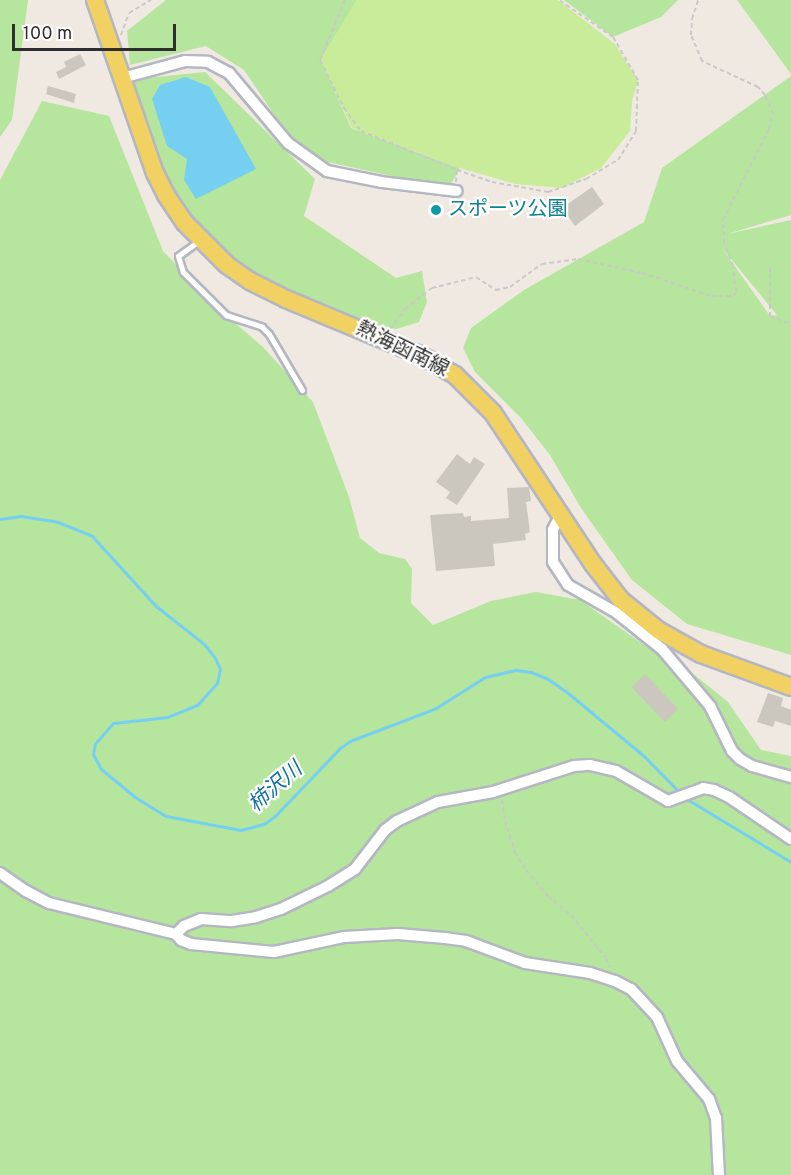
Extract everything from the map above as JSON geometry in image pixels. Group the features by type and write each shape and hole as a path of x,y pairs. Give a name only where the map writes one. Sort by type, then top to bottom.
{"main road":[{"name":"熱海函南線","path":"95,0 162,188 185,223 227,265 250,281 286,300 383,338 446,370 476,394 493,413 593,564 621,600 658,630 701,654 791,687"}],"street":[{"path":"122,78 185,61 208,62 229,74 288,143 327,171 381,182 456,191"},
{"path":"561,514 554,530 552,554 558,573 568,585 609,608 662,649 710,706 732,751 740,759 752,766 791,777"},
{"path":"176,934 184,926 201,919 239,920 281,909 328,886 355,869 386,830 397,821 438,802 501,789 574,766 590,765 616,771 668,801 703,788 714,790 791,838"},
{"path":"0,873 49,903 176,934 181,940 191,944 274,952 344,937 398,934 445,938 466,941 525,963 590,973 615,981 631,989 657,1017 677,1061 709,1100 716,1118 719,1175"}],"lane":[{"path":"202,239 178,256 183,272 226,315 262,327 269,334 302,390"}],"path":[{"path":"115,52 129,13 151,0"},
{"path":"345,0 320,60 344,108 361,131 492,182 548,192 586,179 618,160 636,131 638,80 618,45 613,37 559,0"},
{"path":"383,338 405,309 432,288 476,277 496,290 510,287 542,264 578,259 642,273 711,296 734,296 736,291 733,266 724,243 723,220 769,129 773,114 765,95 758,87 702,61 692,35 692,19 698,0"},
{"path":"770,267 770,316 791,324"},
{"path":"501,789 505,821 515,852 525,870 548,896 571,915 606,958 615,981"}],"green space":[{"path":"0,0 28,0 12,120 0,137"},
{"path":"166,0 357,0 321,60 351,128 460,168 452,182 447,188 323,161 294,144 244,70 206,46 130,65 127,31"},
{"path":"357,0 558,0 615,44 638,80 632,102 630,131 601,168 562,188 515,184 460,168 352,128 320,60"},
{"path":"564,0 678,0 661,17 613,37"},
{"path":"737,0 791,0 791,74"},
{"path":"205,72 315,179 304,216 396,278 422,271 427,302 419,322 396,329 356,320 244,270 198,225 170,183 127,80"},
{"path":"791,76 791,215 727,234 791,220 791,655 687,624 632,580 581,508 550,455 521,418 475,372 463,348 471,328 524,290 644,222 662,168","holes":["722,248 777,315 770,316"]},
{"path":"42,101 109,116 163,251 221,311 263,347 313,402 349,497 360,538 379,553 405,559 412,569 411,603 433,625 491,601 536,592 580,600 660,656 696,676 728,702 761,750 791,756 791,1175 0,1175 0,180"}],"water":[{"path":"186,77 210,87 256,169 196,199 184,180 187,159 167,146 152,99 160,85"}],"building":[{"path":"80,54 86,65 59,79 56,72 66,67 64,62"},
{"path":"48,86 76,94 74,103 46,94"},
{"path":"592,187 604,204 575,226 562,208"},
{"path":"457,454 470,464 474,457 485,464 457,505 446,498 450,492 436,482"},
{"path":"529,487 531,501 526,502 530,532 525,534 526,540 493,544 495,566 436,571 430,515 463,513 464,517 471,516 471,521 509,518 507,488"},
{"path":"645,674 678,709 665,722 631,687"},
{"path":"768,693 783,698 781,706 791,710 791,726 775,721 773,727 757,722"}],"waterway":[{"name":"柿沢川","path":"0,519 21,516 58,522 92,536 156,606 204,644 215,658 220,669 217,683 197,705 168,717 113,723 95,744 93,754 101,769 135,797 166,816 241,830 264,824 275,816 340,748 350,741 436,708 485,677 516,670 531,672 548,679 568,693 644,756 680,793"},
{"name":"柿沢川","path":"685,798 791,862"}],"place":[{"name":"スポーツ公園","path":"436,210"}]}
